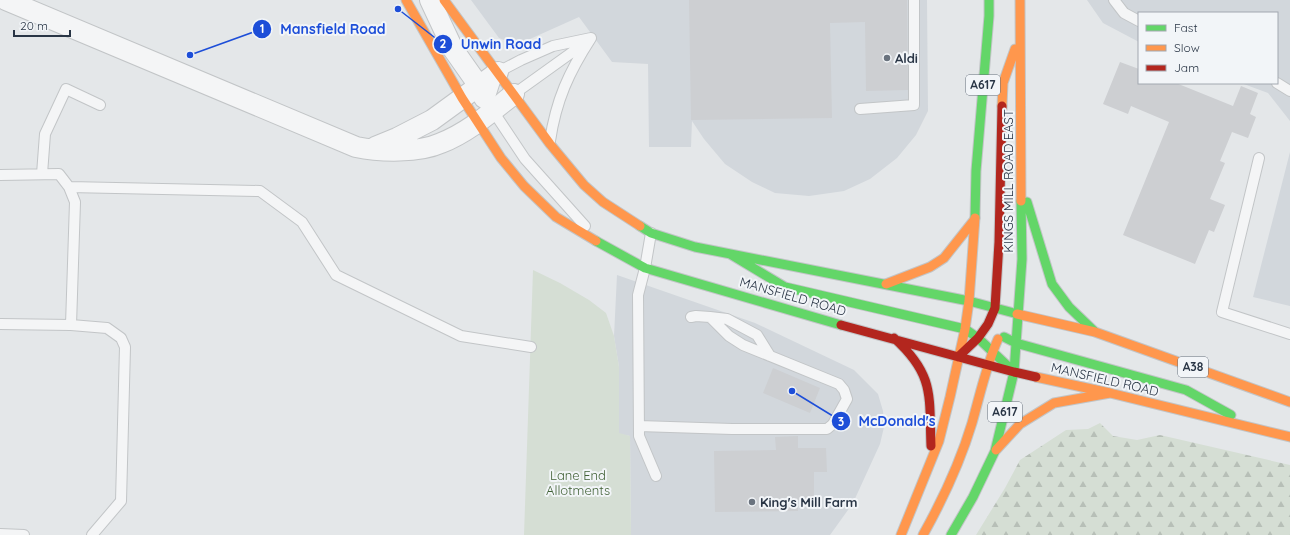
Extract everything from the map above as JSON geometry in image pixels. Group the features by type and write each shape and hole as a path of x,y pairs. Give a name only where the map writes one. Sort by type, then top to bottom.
{"main road":[{"name":"MANSFIELD ROAD","path":"406,0 462,98 486,117 501,158 524,186 556,217 645,268 824,320 1014,372 1110,393 1290,437"},
{"name":"MANSFIELD ROAD","path":"444,0 550,144 584,185 603,202 650,233 695,247 969,301 1095,332 1290,402"},
{"name":"KINGS MILL ROAD EAST","path":"969,301 975,219 976,171 989,16 989,0"},
{"name":"KINGS MILL ROAD EAST","path":"1017,314 1022,259 1020,179 1020,0"},
{"path":"958,357 978,338 983,318 995,308 999,242 1003,83 1021,29"},
{"path":"1020,179 1052,284 1069,306 1095,332"},
{"path":"886,284 930,267 944,258 975,219"},
{"path":"730,254 785,288 965,329 978,338 1014,372"},
{"path":"969,301 983,318 1004,330 1016,343 1186,390 1253,428"},
{"name":"A617","path":"901,535 939,441 965,329 969,301"},
{"path":"923,535 939,508 956,468 972,423 992,351 1004,330 1017,314"},
{"name":"A617","path":"995,451 1014,372 1017,314"},
{"path":"894,338 912,355 922,372 928,388 931,461"},
{"path":"951,535 973,497 995,451 1020,424 1054,403 1110,393"}],"street":[{"path":"6,0 356,147 368,150 408,151 440,144 486,117 514,94"},
{"path":"430,0 453,49 479,86 485,100 484,111 486,117"},
{"path":"368,150 397,138 432,120 498,72"}],"lane":[{"path":"860,109 914,104 914,0"},
{"path":"986,0 989,16"},
{"path":"1114,0 1124,13 1138,20"},
{"path":"591,38 553,46 498,72 490,97 486,117 601,244"},
{"path":"514,94 591,38"},
{"path":"550,144 553,122 563,87 578,58 591,38"},
{"path":"1278,84 1290,91"},
{"path":"42,174 45,134 66,89 100,105"},
{"path":"1259,158 1222,312 1290,334"},
{"path":"0,175 59,174 70,187 75,202 71,325"},
{"path":"70,187 260,191 302,222 336,275 461,336 531,347"},
{"path":"650,233 645,268 638,295 639,436 656,476"},
{"path":"692,317 696,316 727,319 757,335 770,356"},
{"path":"639,426 827,429 833,424 847,399 844,390 839,384 743,345 729,336 710,317"},
{"path":"0,324 71,325 107,328 121,338 125,348 121,501 92,535"},
{"path":"0,534 24,535"}],"shaded area":[{"path":"471,0 927,0 928,111 916,135 897,158 870,179 844,191 809,196 775,193 752,182 725,164 704,139 692,121 691,147 649,147 648,64 612,62 579,17 521,43 509,42 499,38"},
{"path":"1087,0 1290,0 1290,121 1268,93 1244,84 1278,84 1278,12 1138,12 1138,41 1103,23"},
{"path":"1290,152 1290,306 1253,297"},
{"path":"617,275 755,323 854,370 878,394 883,411 884,427 880,444 853,503 830,535 631,535 630,436 619,434 619,367 614,336"}],"green space":[{"name":"Lane End Allotments","path":"533,270 560,283 589,300 606,313 614,336 619,367 619,433 630,436 631,535 524,535"},
{"path":"1100,423 1113,436 1137,440 1160,435 1290,465 1290,535 976,535 1005,488 1020,460 1066,430 1088,429"}],"building":[{"path":"689,0 907,0 908,90 866,91 865,22 830,23 832,118 691,120"},
{"path":"1120,62 1138,69 1138,84 1178,84 1233,106 1241,86 1258,93 1250,114 1256,117 1248,138 1232,132 1220,161 1225,163 1210,199 1225,205 1214,232 1209,230 1195,264 1123,235 1169,122 1131,106 1128,114 1103,104"},
{"path":"773,368 820,388 810,413 763,393"},
{"path":"798,436 798,448 826,448 827,472 814,472 814,499 798,500 798,511 715,512 714,451 776,450 775,437"}],"traffic: fast":[{"path":"975,218 976,171 989,16 989,0"},
{"path":"951,535 973,497 995,451 1014,372 1022,259 1021,201"},
{"path":"1027,202 1052,284 1069,307 1094,331"},
{"path":"640,226 651,233 695,247 969,301 1014,313"},
{"path":"596,241 645,268 841,325"},
{"path":"730,254 785,287 965,329 978,338 1014,372"},
{"path":"1004,337 1016,343 1186,390 1231,415"}],"traffic: slow":[{"path":"406,0 462,98 501,158 524,186 556,217 596,241"},
{"path":"444,0 550,144 584,185 603,202 640,226"},
{"path":"1020,0 1021,201"},
{"path":"1002,106 1003,83 1015,49"},
{"path":"901,535 939,441 950,397 965,329 969,301 975,218"},
{"path":"886,284 930,267 944,258 975,219"},
{"path":"1017,314 1095,332 1290,402"},
{"path":"923,535 944,494 962,452 998,339"},
{"path":"1036,377 1110,393"},
{"path":"996,450 1020,424 1054,403 1110,393 1290,437"}],"traffic: jam":[{"path":"958,357 978,338 988,324 995,308 999,242 1002,106"},
{"path":"841,325 1036,377"},
{"path":"894,338 917,363 923,375 929,400 931,446"}],"place":[{"name":"Unwin Road","path":"398,9"},
{"name":"Mansfield Road","path":"190,55"},
{"name":"Aldi","path":"887,58"},
{"name":"McDonald's","path":"792,391"},
{"name":"King's Mill Farm","path":"752,502"}]}
